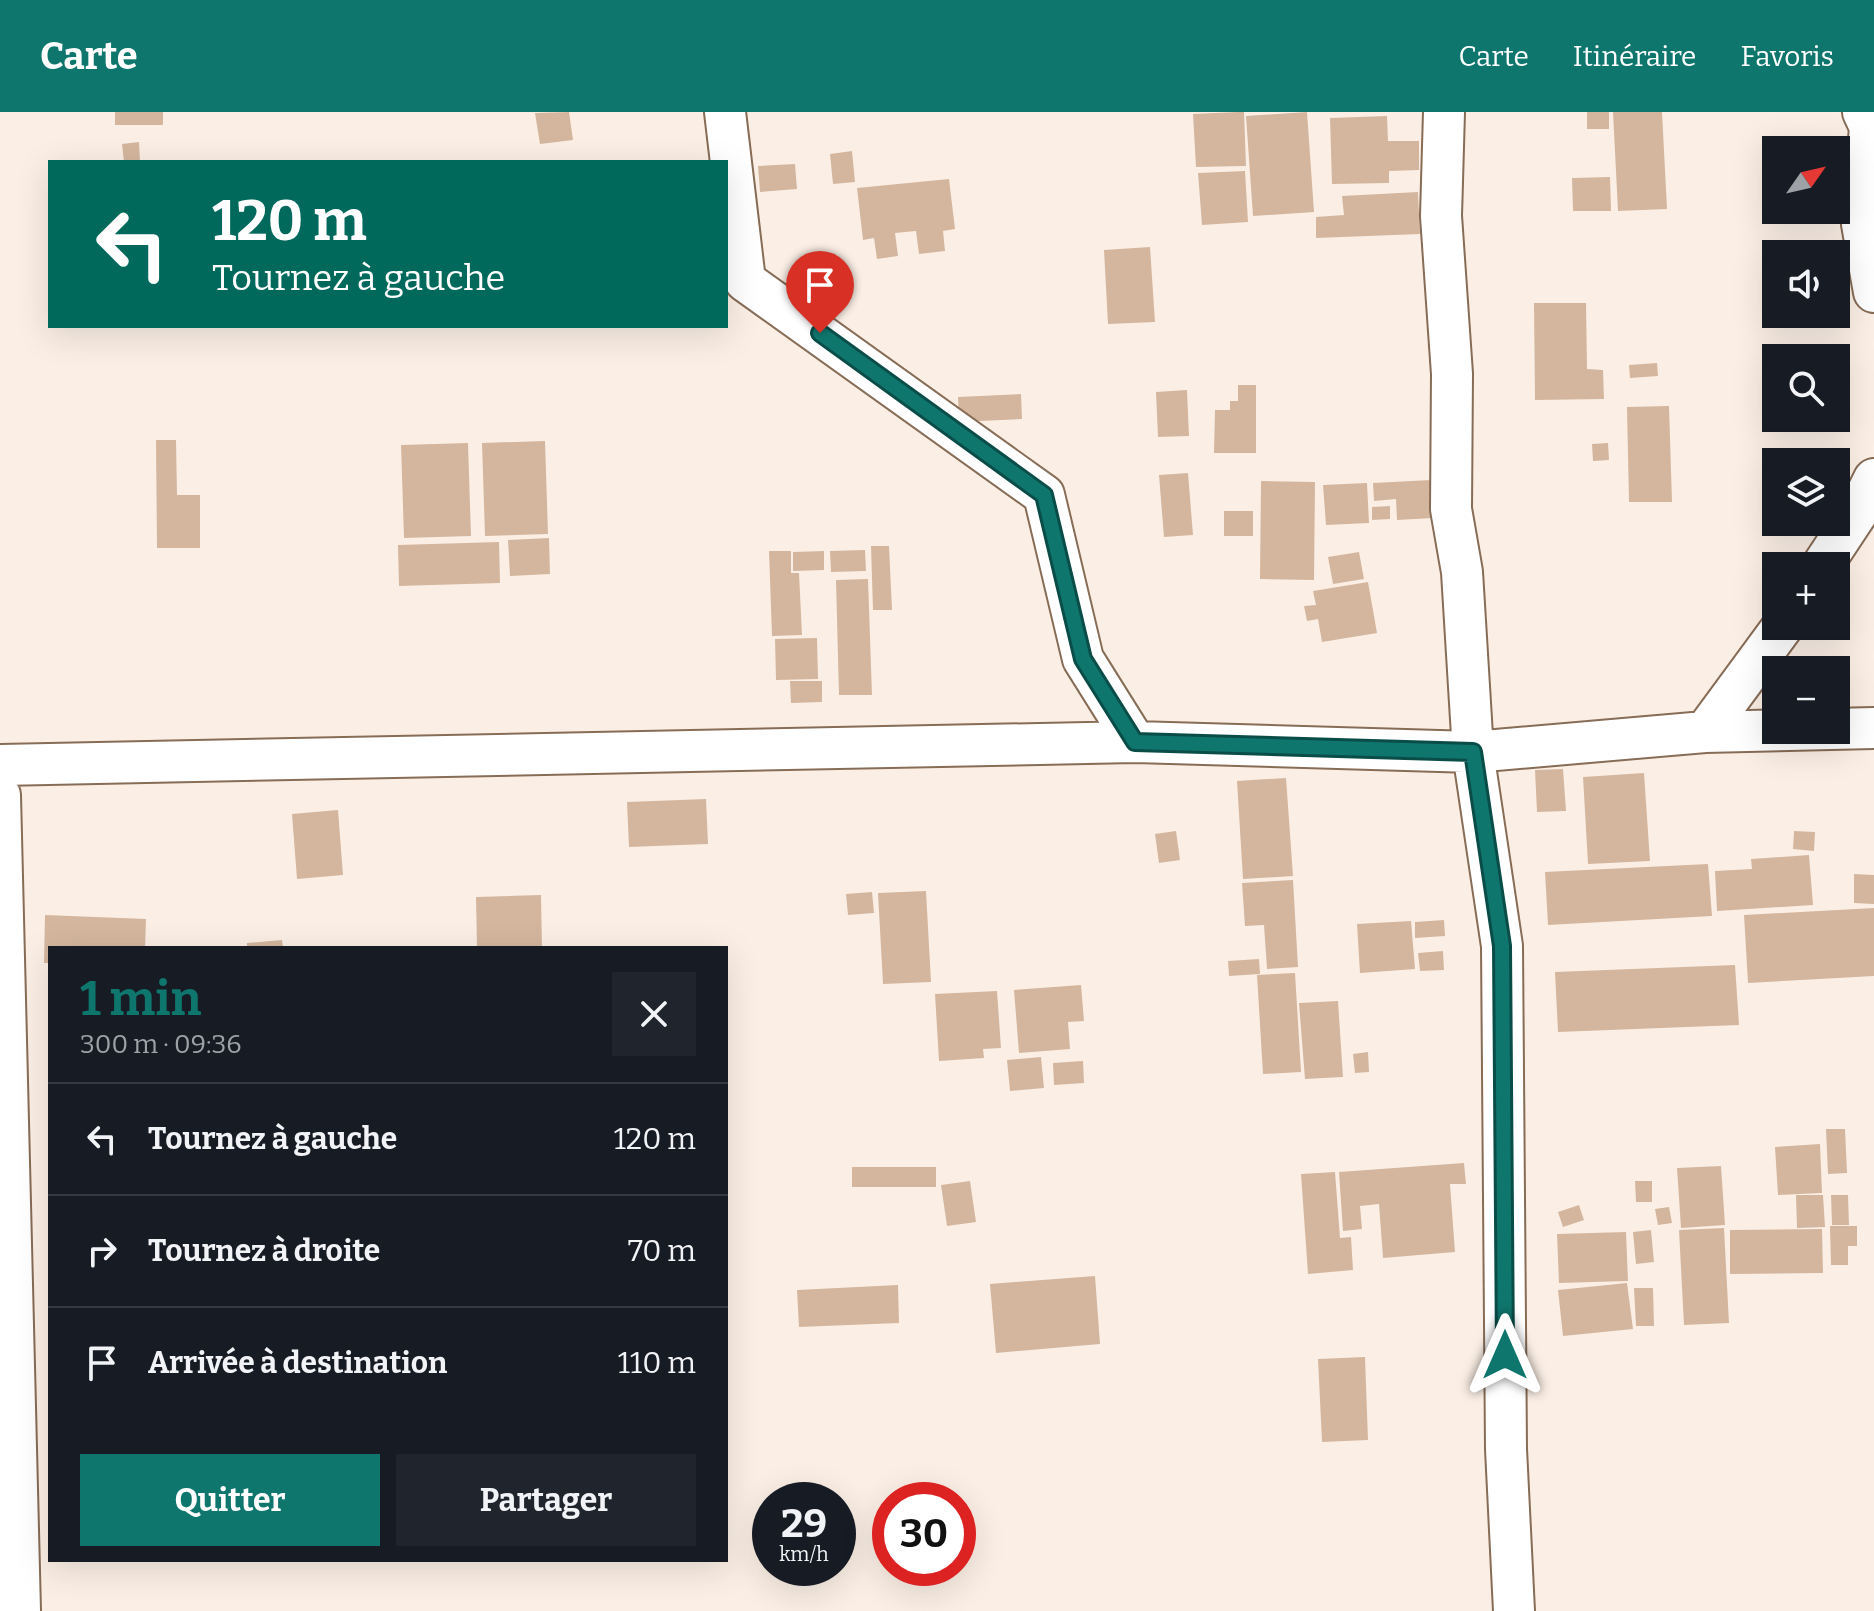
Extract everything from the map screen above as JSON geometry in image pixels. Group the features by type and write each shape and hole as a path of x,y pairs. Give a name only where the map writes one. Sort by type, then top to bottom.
{"street":[{"path":"725,112 745,281 1044,495 1083,659 1135,742"},
{"path":"1444,112 1441,216 1452,374 1451,509 1462,572 1473,752 1502,946 1506,1449 1514,1611"},
{"path":"1863,112 1870,127 1862,224 1874,292"},
{"path":"1831,552 1857,513 1874,479"},
{"path":"1705,732 1782,648"},
{"path":"0,765 1135,742 1473,752 1705,732 1861,725"},
{"path":"0,795 20,1611"}],"building":[{"path":"115,112 163,112 163,125 115,125"},
{"path":"569,112 573,140 540,144 535,113"},
{"path":"1244,112 1246,166 1196,167 1193,114"},
{"path":"1307,112 1314,212 1253,216 1246,116"},
{"path":"1587,112 1609,112 1609,129 1587,129"},
{"path":"1613,112 1662,112 1667,209 1618,211"},
{"path":"1387,116 1388,141 1419,141 1419,170 1389,171 1389,183 1332,184 1330,118"},
{"path":"139,142 140,160 124,160 122,144"},
{"path":"852,151 855,182 833,184 830,154"},
{"path":"795,164 797,189 760,192 758,166"},
{"path":"1245,171 1248,222 1202,225 1198,173"},
{"path":"1610,177 1611,211 1573,211 1572,178"},
{"path":"949,179 955,229 943,231 945,251 919,254 916,231 895,233 898,256 877,259 874,238 863,240 857,188"},
{"path":"1418,192 1420,234 1316,238 1316,217 1344,215 1342,196"},
{"path":"1150,247 1155,322 1108,324 1104,250"},
{"path":"1534,303 1586,303 1587,369 1603,370 1604,399 1535,400"},
{"path":"1657,363 1658,376 1630,378 1629,365"},
{"path":"1238,385 1256,385 1256,453 1214,453 1215,410 1230,410 1230,401 1238,401"},
{"path":"1187,390 1189,436 1158,437 1156,392"},
{"path":"1021,394 1022,419 959,422 958,397"},
{"path":"1669,406 1672,502 1629,502 1627,407"},
{"path":"156,440 176,440 177,495 200,495 200,548 157,548"},
{"path":"545,441 548,534 485,536 482,443"},
{"path":"468,443 471,536 404,538 401,445"},
{"path":"1608,443 1609,460 1593,461 1592,444"},
{"path":"1188,473 1193,535 1164,537 1159,475"},
{"path":"1431,480 1433,518 1397,520 1396,499 1374,501 1373,483"},
{"path":"1261,481 1315,482 1314,580 1260,579"},
{"path":"1367,483 1369,523 1326,525 1323,485"},
{"path":"1390,506 1390,519 1372,520 1372,507"},
{"path":"1224,511 1253,511 1253,536 1224,536"},
{"path":"549,538 550,574 510,576 508,540"},
{"path":"499,542 500,583 399,586 398,545"},
{"path":"871,546 889,546 892,610 873,610"},
{"path":"865,550 866,571 831,572 830,551"},
{"path":"769,551 791,551 791,573 799,573 802,635 772,636"},
{"path":"824,551 824,570 793,571 793,552"},
{"path":"1359,552 1364,579 1333,584 1328,557"},
{"path":"868,579 872,695 839,695 836,580"},
{"path":"1368,582 1377,633 1322,642 1318,619 1307,621 1304,606 1316,605 1313,591"},
{"path":"817,638 818,679 776,680 775,639"},
{"path":"790,681 822,681 822,702 791,703"},
{"path":"1563,769 1566,811 1537,812 1535,770"},
{"path":"1644,773 1650,861 1588,864 1583,777"},
{"path":"1286,778 1293,876 1243,879 1237,781"},
{"path":"706,799 708,844 629,847 627,802"},
{"path":"338,810 343,875 297,879 292,814"},
{"path":"1176,831 1180,860 1159,863 1155,834"},
{"path":"1794,831 1815,832 1814,851 1793,849"},
{"path":"1809,855 1813,905 1717,911 1715,871 1752,869 1751,859"},
{"path":"1708,864 1712,916 1548,925 1545,872"},
{"path":"1854,874 1874,875 1874,904 1854,903"},
{"path":"1293,880 1298,967 1267,969 1264,925 1245,926 1242,883"},
{"path":"926,891 931,982 883,984 878,893"},
{"path":"872,892 874,913 848,915 846,894"},
{"path":"541,895 542,946 477,946 476,897"},
{"path":"1874,908 1874,976 1748,983 1744,915"},
{"path":"45,915 146,919 145,946 48,946 48,963 44,963"},
{"path":"1444,920 1445,936 1415,938 1415,922"},
{"path":"1411,921 1415,969 1360,973 1357,924"},
{"path":"282,940 283,946 247,946 247,943"},
{"path":"1443,951 1444,970 1420,971 1418,953"},
{"path":"1259,959 1260,974 1229,976 1228,961"},
{"path":"1735,965 1739,1025 1558,1032 1555,972"},
{"path":"1295,973 1301,1072 1263,1074 1257,975"},
{"path":"1081,985 1084,1021 1068,1022 1070,1049 1019,1053 1014,990"},
{"path":"997,991 1001,1048 983,1049 984,1058 939,1061 935,994"},
{"path":"1338,1001 1343,1077 1305,1079 1299,1003"},
{"path":"1368,1052 1369,1072 1355,1073 1353,1054"},
{"path":"1041,1057 1044,1088 1010,1091 1007,1060"},
{"path":"1083,1061 1084,1083 1054,1085 1053,1063"},
{"path":"1826,1129 1845,1129 1847,1173 1828,1174"},
{"path":"1820,1144 1822,1193 1778,1195 1775,1147"},
{"path":"1464,1163 1466,1184 1450,1184 1455,1252 1383,1258 1379,1204 1360,1206 1362,1229 1343,1231 1339,1172"},
{"path":"1721,1166 1725,1225 1681,1228 1677,1168"},
{"path":"852,1167 936,1167 936,1187 852,1187"},
{"path":"1335,1172 1340,1238 1351,1237 1353,1270 1308,1274 1301,1174"},
{"path":"970,1181 976,1222 947,1226 941,1185"},
{"path":"1635,1181 1652,1181 1652,1202 1636,1202"},
{"path":"1796,1195 1823,1195 1825,1227 1797,1228"},
{"path":"1831,1195 1848,1195 1849,1225 1832,1225"},
{"path":"1579,1205 1584,1220 1563,1227 1558,1212"},
{"path":"1669,1207 1672,1223 1658,1225 1655,1209"},
{"path":"1830,1226 1857,1226 1857,1246 1848,1246 1848,1265 1831,1265"},
{"path":"1724,1228 1729,1323 1684,1325 1679,1230"},
{"path":"1822,1229 1823,1273 1730,1274 1730,1230"},
{"path":"1651,1230 1654,1262 1636,1264 1633,1232"},
{"path":"1626,1232 1628,1281 1559,1283 1557,1234"},
{"path":"1095,1276 1100,1344 996,1353 990,1284"},
{"path":"1627,1283 1633,1329 1563,1336 1558,1290"},
{"path":"898,1285 899,1323 799,1327 797,1290"},
{"path":"1634,1288 1653,1288 1654,1326 1636,1326"},
{"path":"1365,1357 1368,1440 1322,1442 1318,1359"}],"route":[{"path":"820,333 1044,495 1083,659 1135,742 1473,752 1502,946 1505,1355"}]}
